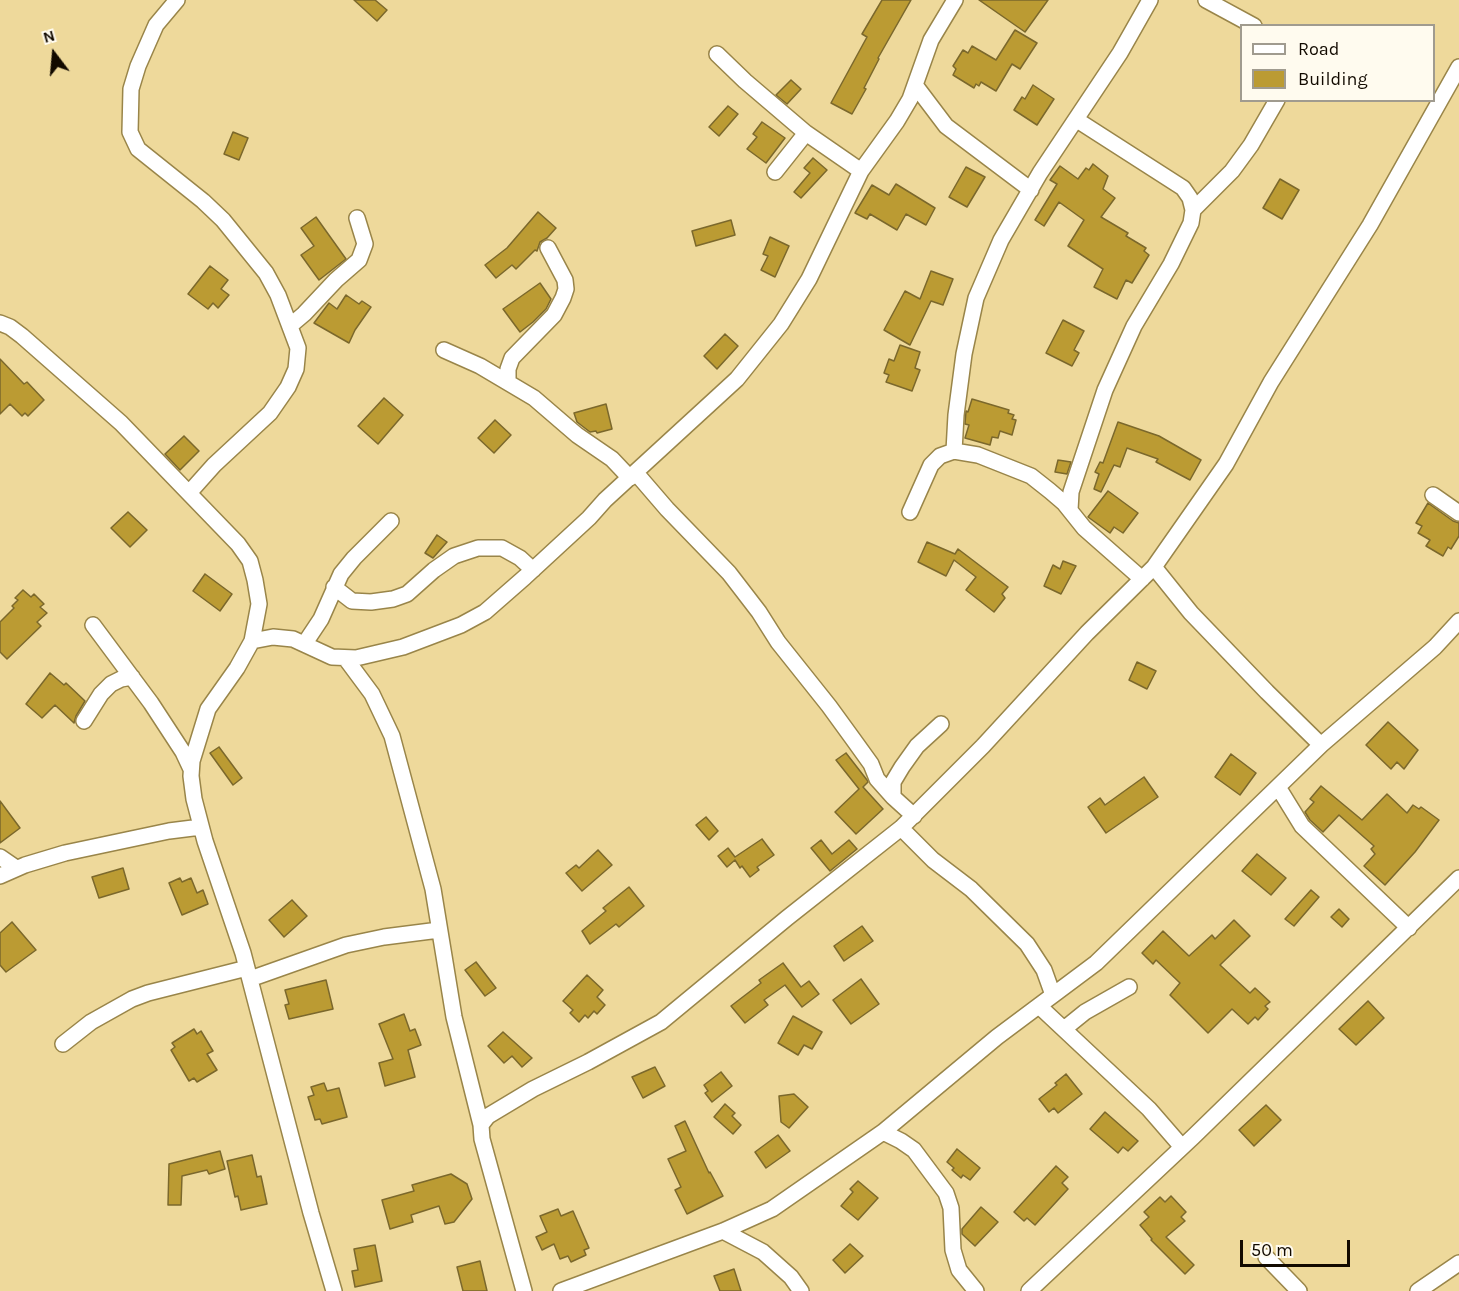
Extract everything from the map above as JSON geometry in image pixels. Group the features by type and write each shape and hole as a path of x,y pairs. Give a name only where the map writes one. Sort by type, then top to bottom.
{"street":[{"path":"252,641 273,637 293,639 332,657 356,658 402,646 461,625 485,612 533,570 605,500 737,379 781,324 809,279 861,171 897,121 915,85 931,40 955,0"},
{"path":"954,451 964,354 976,298 1001,240 1120,53 1150,0"},
{"path":"1206,0 1250,24"},
{"path":"175,1 156,25 138,66 131,89 130,132 138,149 179,180 223,220 266,273 291,325 298,348 296,369 288,387 270,413 214,465 189,493"},
{"path":"717,54 806,133 861,171"},
{"path":"481,1125 488,1116 501,1107 661,1022 787,918 902,828 991,738 1087,633 1155,567 1226,464 1271,382 1370,225 1459,67"},
{"path":"915,85 946,126 1031,190"},
{"path":"1193,210 1232,171 1251,145 1276,102"},
{"path":"1070,510 1071,492 1105,390 1134,326 1186,234 1193,210 1190,198 1183,188 1077,120"},
{"path":"775,172 806,133"},
{"path":"291,325 359,260 365,244 357,218"},
{"path":"508,382 508,369 512,358 554,315 566,289 561,272 548,248"},
{"path":"0,323 22,336 121,423 238,544 250,561 259,604 252,641 237,668 208,709 192,761 194,799 249,974 311,1213 334,1291"},
{"path":"444,350 480,366 534,398 577,435 633,475 729,573 759,612 778,642 830,706 871,764 878,779 893,797 914,816"},
{"path":"910,512 931,465 940,456 954,451 978,455 1031,476 1070,510 1084,528 1142,579"},
{"path":"1433,495 1459,513"},
{"path":"305,643 321,619 341,574 391,521"},
{"path":"334,587 352,601 372,602 393,599 407,594 454,556 478,548 502,548 520,558 533,570"},
{"path":"1155,567 1191,613 1321,745"},
{"path":"561,1291 723,1231 772,1209 883,1132 997,1037 1096,963 1321,745 1435,647 1459,621"},
{"path":"93,625 132,677 183,752 191,769"},
{"path":"346,659 372,693 392,736 433,889 454,1017 481,1125 482,1139 524,1291"},
{"path":"84,721 101,694 111,684 132,677"},
{"path":"893,797 893,782 902,766 917,746 941,724"},
{"path":"1278,787 1302,826 1409,928"},
{"path":"0,876 16,868 65,854 168,831 201,827"},
{"path":"902,828 933,860 971,889 1027,944 1044,970 1053,995"},
{"path":"0,857 16,868"},
{"path":"1029,1291 1182,1147 1459,878"},
{"path":"63,1044 91,1022 132,999 157,990 249,974 346,945 384,937 439,930"},
{"path":"1064,1029 1085,1012 1129,987"},
{"path":"1039,1006 1149,1108 1182,1147"},
{"path":"883,1132 914,1150 946,1192 951,1208 953,1250 959,1270 976,1291"},
{"path":"723,1231 763,1252 791,1277 801,1291"},
{"path":"1266,1257 1299,1291"},
{"path":"1418,1291 1459,1263"}],"building":[{"path":"354,0 375,0 387,10 377,21"},
{"path":"882,0 911,0 878,58 864,88 866,89 852,114 831,103 867,37 862,34"},
{"path":"979,0 1048,0 1025,32"},
{"path":"1015,30 1037,43 1020,69 1012,64 996,91 981,82 974,88 953,75 956,69 953,66 963,50 968,53 972,46 996,60"},
{"path":"791,80 801,89 787,104 776,95"},
{"path":"1033,85 1054,99 1037,125 1014,110 1022,97 1025,99"},
{"path":"728,106 738,114 719,136 709,127"},
{"path":"762,122 785,138 766,163 747,149 757,137 753,134"},
{"path":"233,132 248,138 239,160 224,154"},
{"path":"813,158 827,170 801,198 794,192 810,173 804,168"},
{"path":"1093,164 1108,176 1103,189 1115,198 1101,217 1128,233 1126,236 1146,248 1144,251 1149,255 1132,283 1126,280 1117,299 1094,287 1103,269 1068,246 1084,220 1059,202 1044,226 1035,220 1057,184 1050,180 1060,166 1078,179 1086,168 1089,170"},
{"path":"966,167 985,177 967,207 949,197"},
{"path":"1280,179 1299,190 1282,219 1263,208"},
{"path":"896,184 935,208 926,225 906,214 897,230 870,214 867,219 855,213 872,185 889,195"},
{"path":"538,212 556,228 540,242 537,251 535,250 516,269 512,265 496,278 485,265 507,248"},
{"path":"316,217 346,259 319,280 301,255 314,246 301,228"},
{"path":"731,220 735,235 696,246 692,231"},
{"path":"770,237 789,246 775,277 761,270 768,256 763,254"},
{"path":"210,266 228,280 221,289 229,295 218,308 213,303 208,309 188,294"},
{"path":"931,271 953,279 943,305 931,301 910,345 884,330 905,291 920,299"},
{"path":"540,283 551,299 546,309 520,332 503,309"},
{"path":"346,295 359,304 362,301 371,307 349,343 314,323 329,303 337,309"},
{"path":"1063,320 1084,331 1074,350 1079,353 1072,366 1046,353"},
{"path":"725,334 738,346 717,369 704,356"},
{"path":"900,345 920,352 915,368 920,370 912,391 886,382 889,375 884,373 889,359 894,361"},
{"path":"0,359 24,384 27,382 44,400 28,416 25,413 22,416 10,404 0,414"},
{"path":"384,398 403,415 378,444 358,426"},
{"path":"972,399 1009,410 1008,413 1014,415 1012,419 1016,420 1012,435 1000,431 998,438 992,437 990,445 965,438 969,425 965,424 966,411 968,412"},
{"path":"606,404 612,429 597,433 596,431 590,432 577,422 574,413"},
{"path":"495,420 511,435 494,453 478,438"},
{"path":"1118,422 1159,436 1201,460 1190,480 1156,462 1158,459 1127,448 1120,467 1114,465 1101,492 1094,489 1099,474 1095,472 1100,462 1103,463"},
{"path":"184,436 199,451 180,470 165,454"},
{"path":"1058,460 1071,462 1067,474 1055,472"},
{"path":"1108,491 1138,513 1123,533 1114,527 1110,533 1088,517"},
{"path":"1428,503 1459,523 1459,536 1451,549 1448,547 1443,556 1426,546 1430,540 1418,533 1422,526 1416,523"},
{"path":"128,512 147,530 130,547 111,528"},
{"path":"437,535 447,542 433,558 425,553"},
{"path":"927,542 955,554 958,549 1008,587 1002,594 1005,598 994,612 966,590 976,577 954,560 946,576 918,562"},
{"path":"1063,561 1076,566 1061,594 1044,586 1053,565 1060,569"},
{"path":"205,574 232,594 220,611 193,591"},
{"path":"23,590 31,597 34,594 44,604 40,607 47,613 37,622 41,626 7,659 0,652 0,622 14,608 12,606 18,600 15,598"},
{"path":"1137,662 1156,671 1147,689 1129,680"},
{"path":"50,673 64,685 66,683 85,701 74,723 55,705 42,718 26,704"},
{"path":"1388,722 1418,750 1404,769 1397,762 1391,769 1366,745"},
{"path":"219,747 242,778 233,785 210,753"},
{"path":"846,753 868,782 863,787 883,809 856,834 835,812 859,789 836,760"},
{"path":"1231,754 1256,773 1240,795 1215,777"},
{"path":"1144,777 1158,797 1106,833 1088,807 1100,798 1105,805"},
{"path":"1321,786 1362,820 1387,794 1407,813 1413,805 1419,809 1421,807 1439,820 1415,852 1385,885 1364,866 1375,854 1371,849 1374,846 1339,815 1323,832 1310,820 1305,812 1314,802 1310,799"},
{"path":"0,801 20,828 0,843"},
{"path":"706,817 718,831 709,840 696,825"},
{"path":"762,839 774,855 757,867 759,870 750,877 735,860 727,867 718,856 728,848 735,857"},
{"path":"821,840 832,854 849,840 857,849 830,871 811,848"},
{"path":"598,850 612,865 582,891 566,873 576,865 579,868"},
{"path":"1257,854 1286,878 1271,895 1242,871"},
{"path":"123,868 129,889 99,898 92,877"},
{"path":"180,878 182,882 191,878 197,893 203,890 208,904 182,915 169,883"},
{"path":"629,887 644,906 619,927 616,924 590,944 582,931 606,911 603,908"},
{"path":"1311,890 1319,897 1294,926 1285,919"},
{"path":"292,900 307,916 284,937 269,920"},
{"path":"1339,909 1349,919 1342,927 1331,917"},
{"path":"1234,920 1250,936 1220,965 1250,993 1255,988 1270,1002 1265,1006 1268,1009 1258,1020 1255,1017 1248,1024 1232,1009 1208,1033 1170,995 1180,983 1156,960 1153,964 1142,953 1163,931 1189,956 1212,935 1215,939"},
{"path":"12,922 36,950 6,972 0,965 0,933"},
{"path":"862,926 873,941 844,961 834,946"},
{"path":"476,962 496,988 485,996 465,970"},
{"path":"783,963 801,987 809,981 819,994 802,1007 785,985 764,1000 768,1005 745,1023 731,1006 761,983 759,980"},
{"path":"587,975 603,990 597,997 605,1005 597,1014 594,1011 588,1018 585,1015 579,1022 570,1013 573,1010 563,1001"},
{"path":"861,979 879,1004 851,1024 833,1000"},
{"path":"326,980 333,1009 289,1019 285,1005 289,1004 285,990"},
{"path":"1368,1001 1384,1018 1356,1045 1339,1029"},
{"path":"404,1014 410,1031 415,1029 421,1045 408,1050 415,1077 385,1086 379,1063 393,1059 379,1024"},
{"path":"793,1016 822,1032 812,1049 804,1045 798,1055 778,1043"},
{"path":"194,1029 197,1034 201,1031 213,1051 207,1054 217,1070 197,1082 194,1078 189,1081 171,1050 175,1047 172,1043"},
{"path":"503,1032 532,1058 522,1067 512,1056 504,1063 488,1046"},
{"path":"655,1067 665,1086 643,1098 632,1077"},
{"path":"721,1072 732,1086 712,1102 705,1093 708,1091 704,1085"},
{"path":"1066,1074 1082,1094 1058,1113 1054,1108 1049,1112 1039,1099 1057,1085 1055,1083"},
{"path":"324,1083 327,1091 339,1088 347,1117 322,1124 320,1119 315,1120 308,1097 314,1095 311,1087"},
{"path":"794,1094 808,1107 789,1128 781,1122 779,1096"},
{"path":"725,1104 735,1113 732,1116 741,1125 733,1134 714,1117"},
{"path":"1266,1105 1281,1120 1254,1146 1239,1130"},
{"path":"1105,1112 1138,1141 1128,1151 1123,1147 1118,1153 1090,1129"},
{"path":"685,1121 709,1173 723,1196 687,1214 675,1190 681,1187 668,1159 686,1151 675,1126"},
{"path":"778,1135 790,1151 766,1168 755,1152"},
{"path":"957,1149 980,1168 970,1180 963,1175 961,1178 947,1162"},
{"path":"220,1151 225,1169 209,1174 207,1170 182,1176 181,1205 168,1205 169,1164"},
{"path":"252,1155 257,1177 261,1176 267,1204 241,1210 238,1196 235,1197 227,1161"},
{"path":"1056,1166 1068,1177 1062,1183 1068,1189 1035,1225 1027,1218 1024,1221 1014,1212"},
{"path":"451,1174 467,1184 472,1199 454,1222 445,1224 439,1206 411,1215 413,1222 390,1229 382,1200 414,1191 412,1185"},
{"path":"858,1181 878,1198 858,1220 841,1206 853,1192 850,1189"},
{"path":"1171,1196 1186,1212 1181,1217 1185,1221 1166,1237 1194,1265 1185,1274 1151,1240 1140,1225 1149,1217 1144,1212 1160,1197 1165,1202"},
{"path":"981,1207 998,1222 975,1246 962,1234 962,1229"},
{"path":"558,1209 561,1216 573,1211 589,1248 584,1250 586,1255 571,1262 568,1256 560,1259 554,1244 542,1250 536,1237 547,1232 540,1216"},
{"path":"850,1244 863,1256 845,1273 833,1260"},
{"path":"375,1245 382,1281 355,1287 352,1271 358,1270 354,1249"},
{"path":"480,1261 487,1291 463,1291 457,1267"},
{"path":"734,1269 741,1291 720,1291 714,1276"}]}
